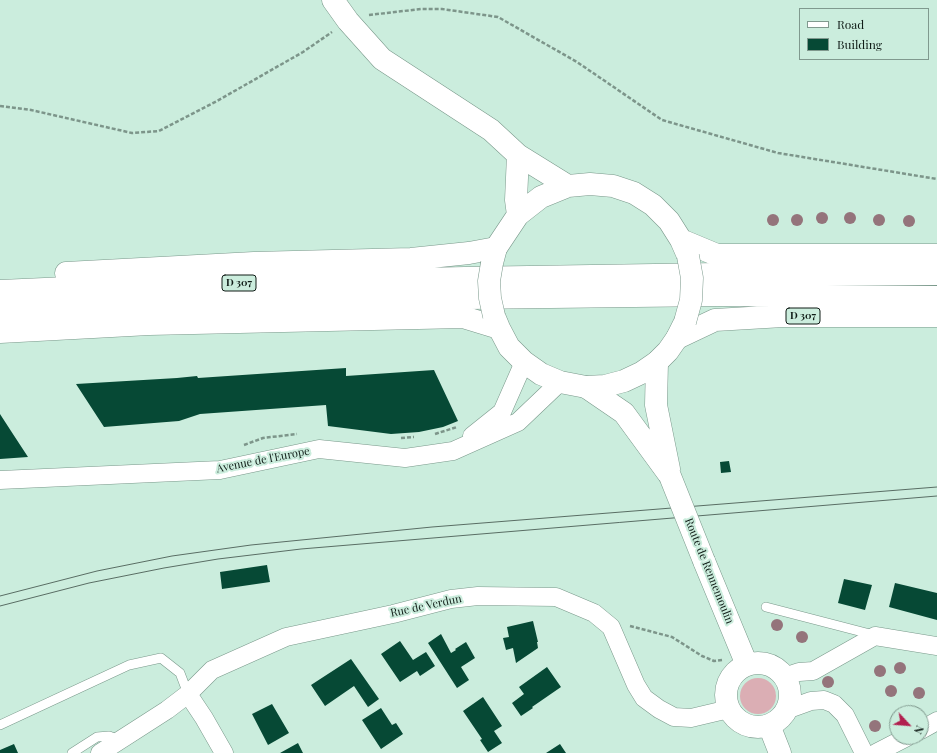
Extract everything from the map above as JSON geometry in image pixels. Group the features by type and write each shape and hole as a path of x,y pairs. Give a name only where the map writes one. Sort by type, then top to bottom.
{"main road":[{"path":"333,0 348,21 382,59 491,130 518,155 568,186"},
{"path":"518,155 516,200 518,215"},
{"path":"590,184 605,185 634,193 653,205 669,221 684,248 692,278 691,300 681,330 668,351 657,362 624,382 605,386 586,387 560,382 541,374 524,362 509,347 496,322 490,298 489,281 494,255 518,215 541,197 568,186 590,184"},
{"path":"684,248 717,255 937,255"},
{"name":"D 307","path":"6,291 39,275 254,262 411,259 469,253 494,255"},
{"name":"D 307","path":"6,291 473,277 718,274 937,274"},
{"name":"D 307","path":"0,312 123,315 460,298 717,295 937,297"},
{"path":"0,332 123,315 463,317 496,322"},
{"name":"D 307","path":"681,330 715,320 783,316 937,316"},
{"name":"Route de Rennemoulin","path":"657,362 656,405 670,476 747,665"},
{"name":"Route de Rennemoulin","path":"586,387 624,413 670,476"},
{"path":"757,663 768,665 777,669 784,677 790,693 789,702 782,716 769,725 761,727 746,725 739,721 729,709 726,699 727,688 731,678 738,670 747,665 757,663"},
{"path":"769,725 780,753"}],"street":[{"path":"452,451 502,412 524,362"},
{"path":"452,451 518,422 560,382"},
{"name":"Avenue de l'Europe","path":"0,480 220,470 319,448 405,458 452,451"},
{"name":"Rue de Verdun","path":"100,753 167,710 188,694 212,670 286,637 451,599 478,596 556,597 594,613 611,627 636,684 644,698 659,709 674,717 692,718 729,709"},
{"path":"784,677 799,672 813,671 875,636 937,646"},
{"path":"188,694 224,753"},
{"path":"786,710 810,701 824,700 834,704 845,715 864,753"},
{"path":"876,753 892,745"}],"lane":[{"path":"766,607 875,636"},
{"path":"0,725 129,665 161,658 180,673 188,694"},
{"path":"72,753 97,737 109,736 121,740"}],"path":[{"path":"0,106 31,110 132,133 159,131 218,101 303,52 348,21 366,15 421,9 442,9 498,17 577,62 662,120 778,153 937,179"},
{"path":"604,621 672,637 684,643 702,656 714,661 723,660"}],"shaded area":[{"path":"762,678 771,683 775,689 775,703 771,709 762,714 754,714 745,709 741,703 740,692 745,683 751,679"}],"building":[{"path":"346,368 346,376 434,370 458,421 443,427 419,432 391,434 328,426 326,405 200,414 179,421 104,427 76,384 197,376 198,378"},
{"path":"0,414 11,431 28,457 0,459"},
{"path":"729,461 731,472 721,473 720,462"},
{"path":"267,565 270,582 222,589 220,572"},
{"path":"844,579 872,585 865,610 838,603"},
{"path":"895,583 937,593 937,620 889,607"},
{"path":"533,621 538,648 516,663 513,648 506,650 503,638 509,637 507,627"},
{"path":"441,634 451,653 466,642 475,658 461,667 469,680 457,688 428,643"},
{"path":"400,641 413,660 426,652 435,666 420,676 417,671 400,682 381,654"},
{"path":"351,659 379,699 368,707 354,686 325,706 311,685"},
{"path":"547,667 561,687 521,716 512,703 524,694 519,687"},
{"path":"483,697 502,726 494,731 502,743 488,752 480,740 482,739 463,711"},
{"path":"272,704 289,733 268,745 252,714"},
{"path":"381,708 392,725 396,723 403,734 381,749 362,720"},
{"path":"298,743 303,753 280,753"},
{"path":"14,744 18,753 0,753 0,750"},
{"path":"560,744 566,753 546,753"}],"tram line":[{"path":"0,596 97,571 172,556 251,545 432,527 937,487"},
{"path":"0,606 89,583 164,568 218,559 301,549 937,496"}]}
